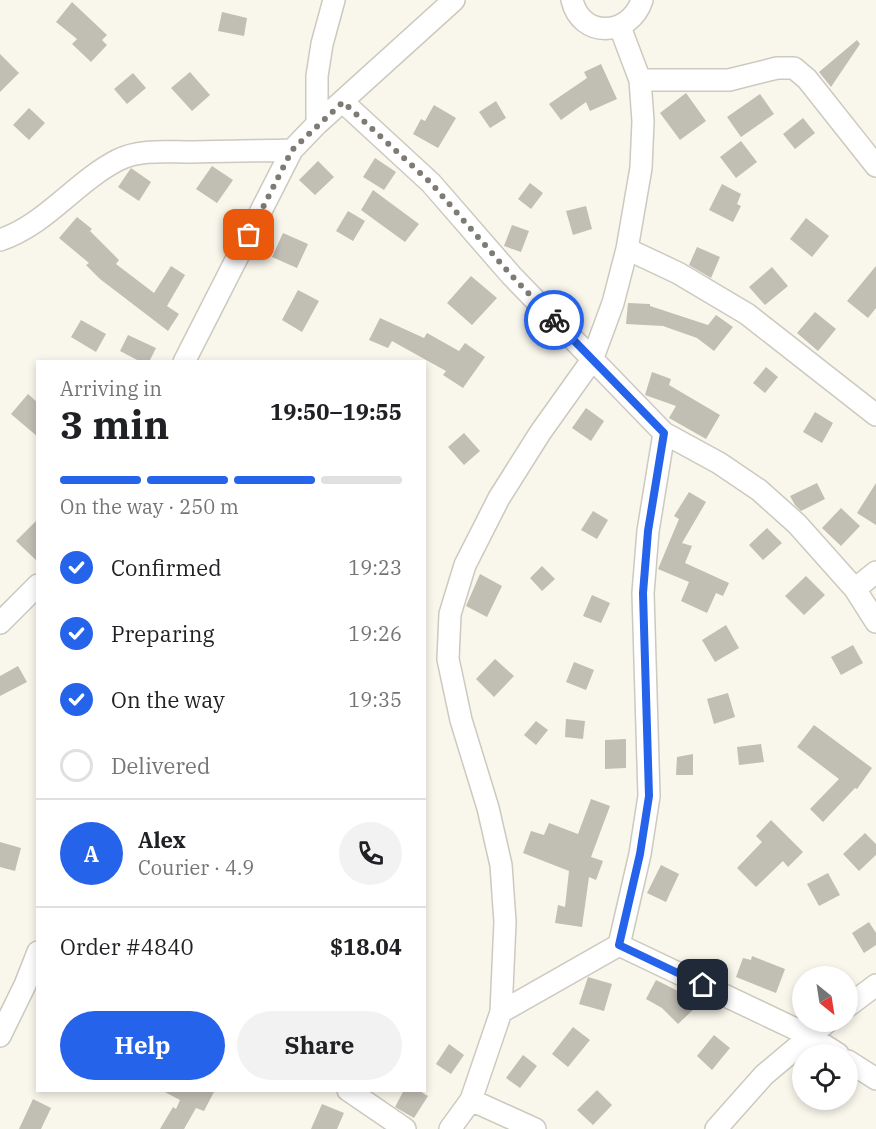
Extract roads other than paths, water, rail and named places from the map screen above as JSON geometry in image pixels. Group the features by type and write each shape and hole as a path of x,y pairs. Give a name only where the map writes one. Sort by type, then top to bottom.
{"street":[{"path":"318,124 317,76 322,44 334,0"},
{"path":"185,360 292,150 454,0"},
{"path":"572,0 574,10 586,23 602,29 620,27 634,15 642,0"},
{"path":"450,1129 471,1100 501,1012 505,922 501,865 488,808 460,720 447,659 450,614 465,565 499,498 540,433 592,360 613,303 627,249 641,168 643,122 640,80 620,27"},
{"path":"640,80 729,80 777,68 794,68 807,80 876,166"},
{"path":"343,102 431,183 511,275 664,433 719,463 759,490 797,524 855,589 876,622"},
{"path":"0,240 14,235 40,219 118,159 143,153 292,150"},
{"path":"627,249 678,273 747,314 876,415"},
{"path":"501,1012 619,945 640,854 649,796 643,593 648,531 664,433"},
{"path":"855,589 876,572"},
{"path":"0,623 36,587"},
{"path":"619,945 808,1035 822,1044"},
{"path":"0,1036 36,957"},
{"path":"858,998 876,985"},
{"path":"716,1129 764,1075 812,1032"},
{"path":"858,1067 876,1079"},
{"path":"351,1092 405,1129"},
{"path":"471,1100 535,1129"}]}
